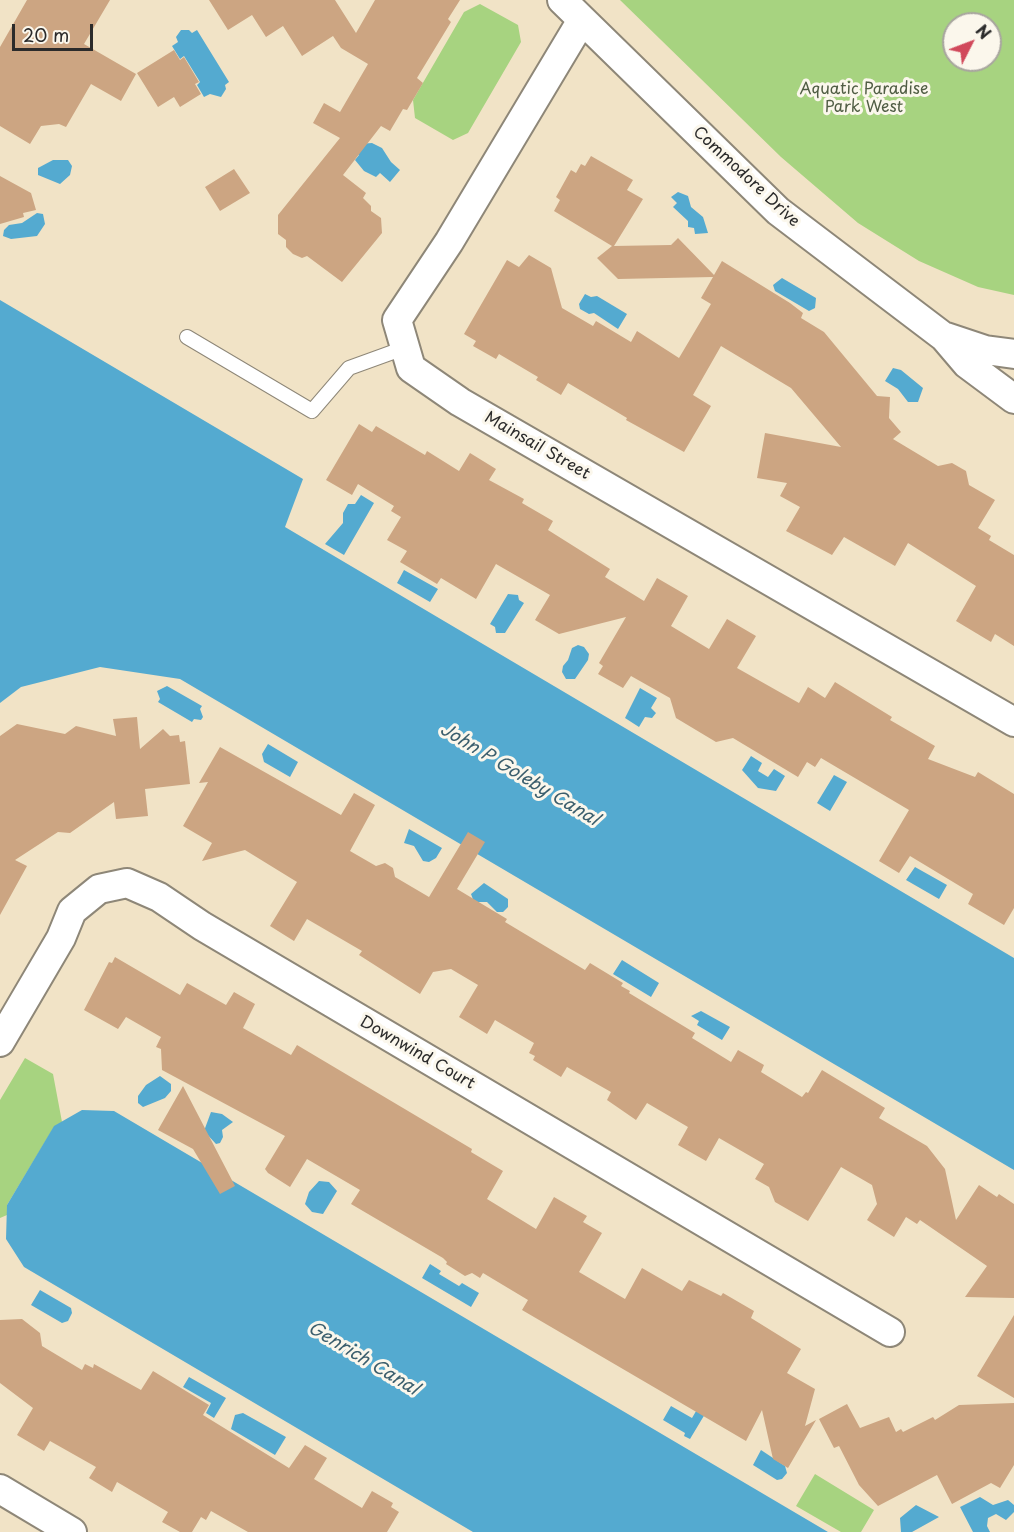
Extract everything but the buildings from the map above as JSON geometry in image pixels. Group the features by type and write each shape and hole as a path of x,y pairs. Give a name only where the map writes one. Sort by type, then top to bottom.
{"street":[{"name":"Commodore Drive","path":"562,0 778,211 944,337 967,364 1014,399"},
{"name":"Mainsail Street","path":"582,20 448,242 397,320 407,347 411,368 460,402 1014,722"},
{"name":"Commodore Drive","path":"944,337 985,350 1014,354"},
{"name":"Downwind Court","path":"0,1042 60,938 72,911 99,889 127,883 159,897 202,926 890,1332"},
{"path":"0,1490 72,1532"}],"lane":[{"path":"187,338 312,411 349,368 407,347"}],"green space":[{"name":"Aquatic Paradise Park West","path":"620,0 1014,0 1014,295 978,287 919,261 858,223 781,157"},
{"path":"480,4 518,25 521,42 468,133 453,140 415,118 413,100 464,12"},
{"path":"25,1058 53,1074 62,1122 54,1127 7,1205 7,1215 0,1218 0,1100"},
{"path":"815,1474 874,1510 861,1532 841,1532 796,1506"}],"water":[{"path":"181,30 189,30 192,33 197,30 229,82 225,85 226,89 221,97 210,94 204,97 197,85 200,82 184,56 180,59 172,46 178,42 176,37"},
{"path":"372,143 382,148 391,162 400,170 390,182 380,173 376,177 364,171 355,160 359,155 346,145"},
{"path":"53,160 68,160 72,166 70,175 60,184 38,175 38,168"},
{"path":"678,192 688,196 691,207 703,217 708,233 695,234 694,228 688,227 688,221 673,207 677,203 671,197"},
{"path":"37,213 43,214 45,224 37,236 11,239 3,236 4,230 9,225 22,223"},
{"path":"782,278 816,298 815,308 809,311 775,291 773,285"},
{"path":"585,294 591,297 597,296 627,314 618,329 594,313 589,314 580,309 579,304"},
{"name":"John P Goleby Canal","path":"0,300 303,479 285,527 1014,958 1014,1170 180,679 100,667 21,687 0,703"},
{"path":"893,368 901,370 923,388 918,402 908,402 898,389 885,381"},
{"path":"361,495 374,503 344,555 325,544 343,523 343,513 348,504 355,504"},
{"path":"404,570 438,589 430,602 397,583"},
{"path":"508,594 518,595 519,600 524,603 505,633 496,633 495,627 490,624"},
{"path":"578,645 584,647 589,654 588,660 575,679 566,679 562,672 563,666 572,648"},
{"path":"167,686 202,706 201,720 194,719 192,722 158,702 160,699 157,691"},
{"path":"640,688 657,698 651,708 656,713 652,718 645,717 639,727 625,718"},
{"path":"268,744 298,762 290,777 264,762 262,754"},
{"path":"751,756 762,763 758,771 768,777 774,769 785,776 776,791 758,788 742,770"},
{"path":"834,775 847,782 830,811 817,803"},
{"path":"409,829 442,848 436,858 429,862 423,861 414,846 404,843"},
{"path":"915,867 947,885 939,899 906,880"},
{"path":"484,883 508,899 508,907 503,912 497,912 487,902 474,902 471,894"},
{"path":"622,960 659,983 651,997 613,974"},
{"path":"701,1011 730,1027 722,1040 697,1025 699,1021 691,1016"},
{"path":"160,1076 171,1084 171,1091 165,1098 143,1107 138,1103 138,1096 146,1085"},
{"name":"Genrich Canal","path":"82,1110 114,1111 828,1532 473,1532 24,1267 6,1239 7,1205 54,1126"},
{"path":"211,1112 222,1114 233,1122 222,1130 223,1137 220,1143 216,1144 204,1131"},
{"path":"319,1181 329,1182 337,1191 323,1214 312,1212 305,1204 309,1192"},
{"path":"430,1264 441,1271 439,1274 459,1286 462,1283 479,1293 471,1307 422,1278"},
{"path":"40,1290 71,1308 72,1313 68,1321 62,1323 31,1305"},
{"path":"189,1377 226,1398 214,1418 206,1413 211,1403 183,1387"},
{"path":"712,1384 720,1389 690,1439 684,1436 685,1433 663,1420 671,1406 692,1418"},
{"path":"243,1413 286,1437 275,1455 231,1429 235,1415"},
{"path":"761,1450 785,1466 787,1473 782,1479 777,1480 753,1465"},
{"path":"980,1497 993,1505 1008,1500 1014,1505 1014,1512 1006,1520 996,1514 988,1518 987,1526 990,1532 973,1532 960,1507"},
{"path":"916,1505 939,1517 912,1532 901,1532 900,1518"}]}
